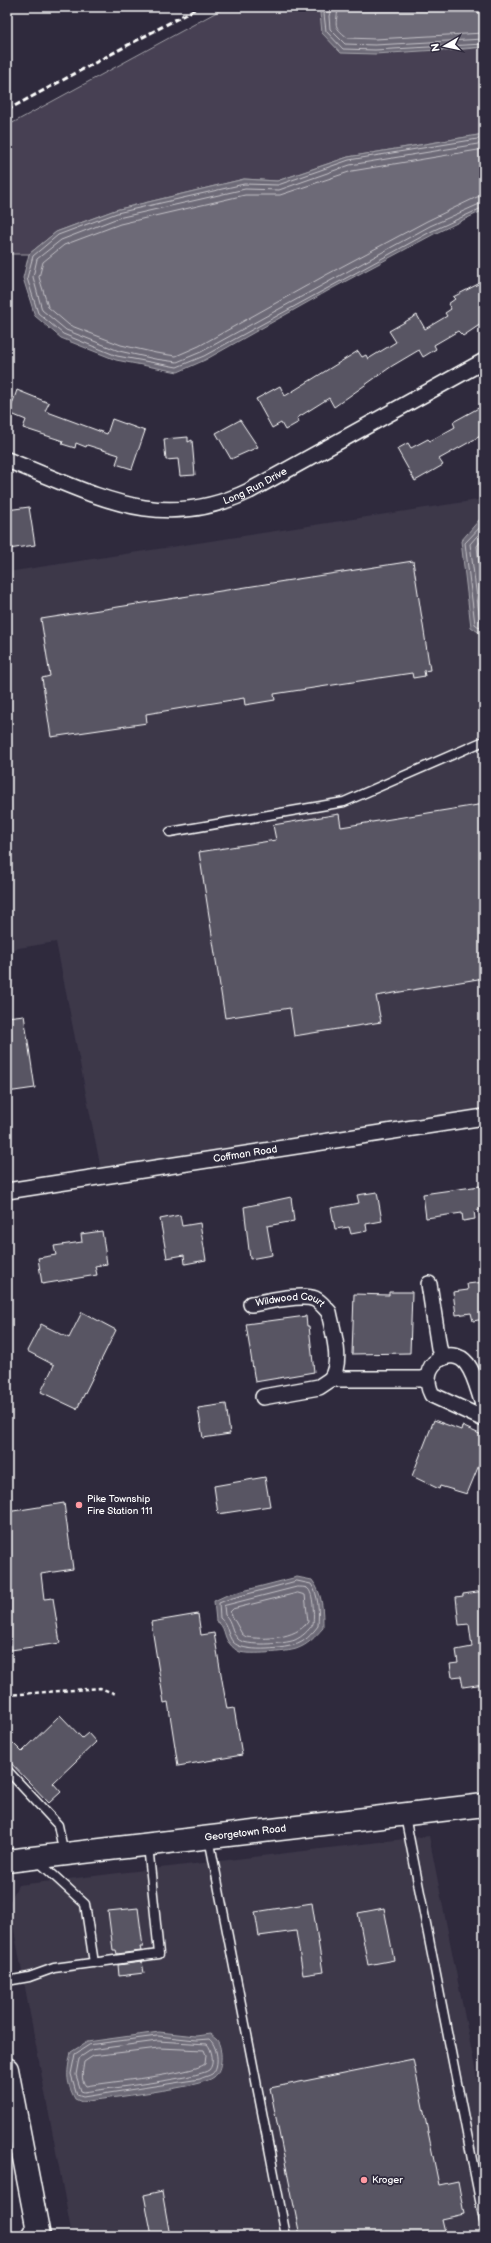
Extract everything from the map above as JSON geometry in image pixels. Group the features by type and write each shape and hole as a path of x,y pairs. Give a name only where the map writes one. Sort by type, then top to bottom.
{"main road":[{"name":"Georgetown Road","path":"7,1861 484,1805"},
{"path":"7,2068 37,2226"}],"street":[{"name":"Long Run Drive","path":"7,460 129,506 164,511 204,508 229,501 249,491 484,360"},
{"name":"Coffman Road","path":"7,1191 484,1116"},
{"path":"429,1284 438,1348 442,1358"},
{"name":"Wildwood Court","path":"251,1304 303,1297 316,1300 324,1306 329,1312 337,1356 337,1366 331,1379"},
{"path":"484,1408 467,1364 454,1357 442,1358 432,1365 428,1371 427,1379 428,1385 435,1397 484,1419"},
{"path":"263,1397 319,1387 331,1379 427,1379"}],"lane":[{"path":"170,832 344,802 484,742"},
{"path":"7,1770 58,1825 64,1854"},
{"path":"405,1814 484,2221"},
{"path":"208,1838 286,2236"},
{"path":"7,1981 29,1977 54,1968 159,1954 148,1845"},
{"path":"34,1858 85,1904 94,1963"},
{"path":"24,2236 37,2226"}],"path":[{"path":"7,1695 100,1688 116,1694"}],"shaded area":[{"path":"226,7 324,7 320,13 445,51 484,47 484,134 348,157 277,181 244,179 115,210 56,232 29,254 7,254 7,126"},
{"path":"484,499 484,1108 101,1170 56,942 7,950 7,572"},
{"path":"429,1836 484,2113 484,2236 72,2236 9,1903 18,1885"}],"water":[{"path":"324,7 484,7 484,47 375,54 341,53 322,33 320,13"},
{"path":"484,134 484,210 434,234 333,288 205,360 178,372 116,360 61,338 35,316 23,278 29,254 56,232 115,210 244,179 277,181 348,157"},
{"path":"480,519 484,519 484,636 471,627 461,541"},
{"path":"297,1577 312,1580 316,1585 322,1603 323,1628 314,1638 296,1649 268,1653 245,1653 237,1651 233,1648 226,1638 223,1629 216,1621 214,1601 227,1595"},
{"path":"159,2032 196,2036 210,2034 217,2040 221,2054 217,2074 206,2081 173,2089 82,2102 75,2099 68,2081 71,2052 87,2042"}],"building":[{"path":"484,281 484,322 463,336 458,331 434,345 436,349 423,357 419,350 392,366 334,407 329,398 297,418 299,422 285,430 281,423 272,428 256,399 280,386 285,396 358,351 362,357 366,355 368,359 396,342 389,331 417,315 425,329 447,316 445,313 451,309 448,304 455,299 453,297"},
{"path":"17,390 49,403 45,411 107,434 112,419 145,431 132,469 116,464 119,455 76,443 75,448 62,444 63,441 23,428 26,420 9,413"},
{"path":"484,405 484,434 439,459 443,465 415,481 397,449 408,443 411,448 428,439 430,441 455,427 453,422"},
{"path":"240,420 258,447 231,459 216,433"},
{"path":"188,437 188,442 192,440 195,475 180,476 178,459 166,460 164,439"},
{"path":"29,507 35,545 9,549 7,510"},
{"path":"413,561 430,670 424,671 425,676 413,678 412,673 274,694 275,700 245,705 244,698 146,714 147,723 51,737 42,678 50,676 41,619"},
{"path":"484,804 484,978 376,996 381,1022 294,1036 290,1008 225,1018 199,852 276,840 273,825 339,814 341,827"},
{"path":"24,1015 35,1088 7,1092 7,1017"},
{"path":"480,1186 483,1209 474,1211 475,1219 463,1221 462,1213 426,1218 423,1194"},
{"path":"377,1192 382,1221 366,1224 367,1231 351,1234 349,1227 335,1229 331,1208 359,1203 357,1195"},
{"path":"291,1197 294,1221 267,1226 272,1255 250,1259 244,1207"},
{"path":"180,1215 182,1226 200,1223 206,1260 185,1264 184,1255 167,1258 160,1219"},
{"path":"102,1231 107,1264 95,1266 97,1275 42,1284 38,1258 56,1255 54,1246 82,1242 81,1234"},
{"path":"484,1282 484,1319 473,1321 471,1313 456,1315 453,1292 468,1290 467,1284"},
{"path":"389,1292 412,1292 410,1353 352,1354 354,1294 389,1295"},
{"path":"82,1312 116,1330 77,1409 41,1392 54,1365 27,1351 41,1324 69,1338"},
{"path":"306,1316 307,1326 309,1326 314,1372 255,1382 246,1324"},
{"path":"226,1404 230,1434 203,1438 198,1408"},
{"path":"434,1420 461,1430 462,1426 484,1436 484,1453 467,1494 440,1486 439,1489 412,1476"},
{"path":"265,1477 270,1506 218,1514 214,1486"},
{"path":"64,1503 73,1569 41,1574 44,1599 53,1598 60,1643 11,1650 9,1639 7,1640 7,1512"},
{"path":"484,1591 484,1684 463,1687 461,1676 452,1677 450,1664 458,1663 456,1650 472,1647 469,1624 459,1625 456,1597 463,1596 463,1594"},
{"path":"198,1614 201,1635 214,1633 227,1709 234,1708 242,1755 178,1766 168,1702 164,1703 151,1622"},
{"path":"60,1715 82,1738 88,1733 96,1742 53,1783 61,1792 49,1803 7,1759 7,1749 13,1743 22,1752"},
{"path":"312,1903 323,1972 303,1975 296,1931 259,1936 255,1912"},
{"path":"138,1908 143,1947 140,1947 141,1951 117,1954 116,1950 113,1950 108,1911"},
{"path":"384,1908 394,1960 368,1965 358,1913"},
{"path":"142,1962 144,1973 119,1976 118,1965"},
{"path":"413,2059 439,2185 458,2181 464,2214 442,2219 446,2236 300,2236 270,2088"},
{"path":"162,2191 170,2236 152,2236 144,2195"}],"railway":[{"path":"7,110 199,7"}],"place":[{"name":"Pike Township Fire Station 111","path":"79,1505"},
{"name":"Kroger","path":"364,2180"}]}
